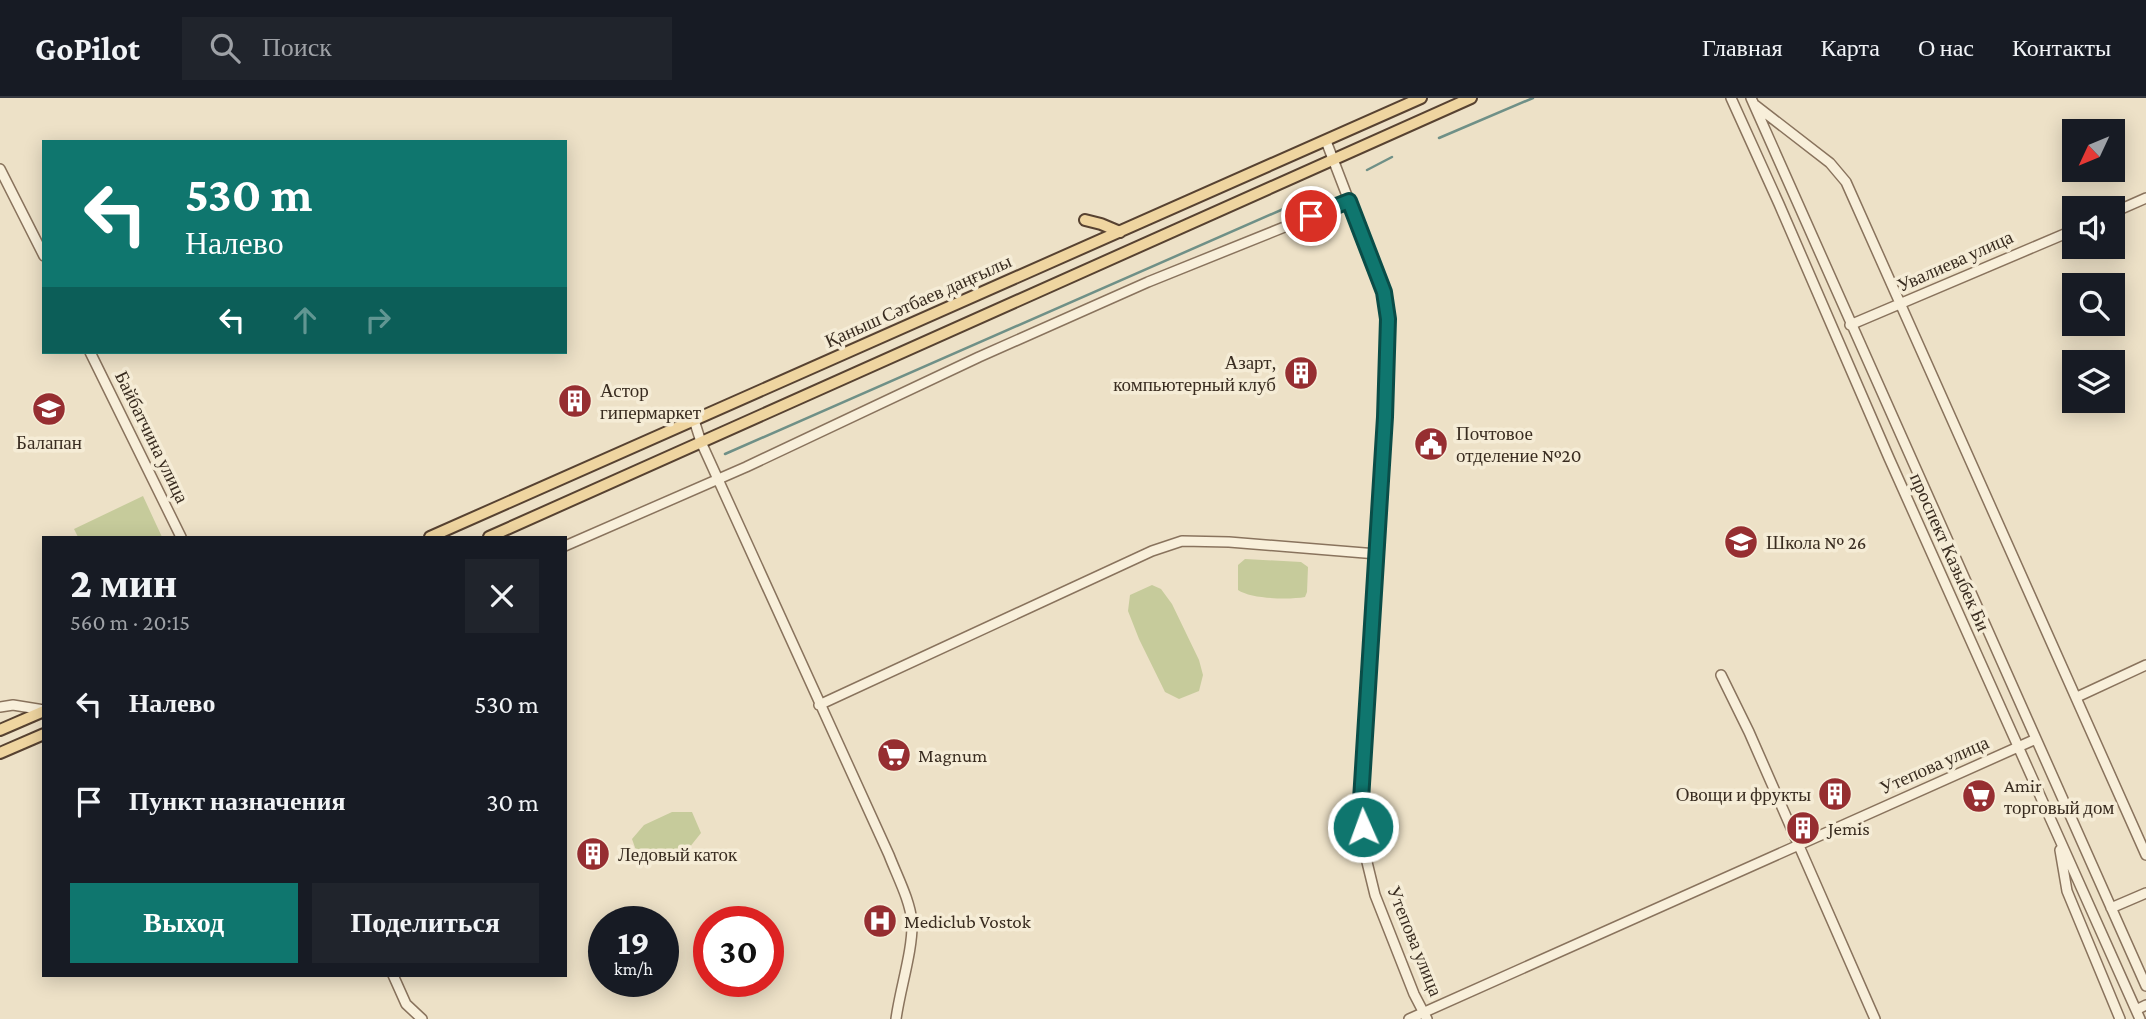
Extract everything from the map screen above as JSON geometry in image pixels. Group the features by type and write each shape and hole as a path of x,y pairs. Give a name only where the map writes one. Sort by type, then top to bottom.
{"main road":[{"name":"Қаныш Сәтбаев даңғылы","path":"432,536 1421,98"},
{"path":"491,536 1471,98"},
{"path":"1085,220 1120,232"},
{"path":"0,730 42,711"},
{"path":"0,754 42,735"}],"street":[{"name":"проспект Казыбек Би","path":"1731,98 2138,1014"},
{"name":"проспект Казыбек Би","path":"1752,101 2146,986"},
{"path":"1752,101 1830,163 1846,182 2146,855"},
{"name":"Утепова улица","path":"1326,141 1384,292 1388,319 1385,417 1361,800 1366,858 1381,910 1414,994 1426,1016 2036,739"},
{"path":"0,169 42,252"},
{"path":"2125,207 2146,198"},
{"path":"567,545 719,480 979,356 1136,287 1349,201"},
{"name":"Увалиева улица","path":"1850,325 2062,235"},
{"name":"Байбатчина улица","path":"91,354 181,536"},
{"path":"694,420 701,442 889,855 908,903 912,920 911,936 896,1019"},
{"path":"819,705 1128,562 1182,541 1229,542 1377,554"},
{"path":"2077,697 2146,665"},
{"path":"1721,675 1749,732 1875,1019"},
{"path":"0,707 13,705 42,710"},
{"path":"2059,837 2067,891 2120,1019"},
{"path":"2111,908 2146,893"},
{"path":"394,977 406,1004 422,1019"},
{"path":"2138,1014 2146,1005"},
{"path":"1409,1019 1426,1016"}],"green space":[{"path":"143,496 162,536 78,536 74,529"},
{"path":"1245,559 1301,562 1308,567 1305,597 1270,598 1238,590 1238,565"},
{"path":"1152,585 1161,589 1172,604 1199,660 1203,675 1199,691 1179,699 1165,692 1128,611 1130,595"},
{"path":"672,812 692,812 701,833 689,848 654,862 638,856 632,839 644,825"}],"waterway":[{"path":"1439,138 1533,98"},
{"path":"1367,170 1392,157"},
{"path":"725,454 1322,192"}],"place":[{"name":"Азарт, компьютерный клуб","path":"1301,373"},
{"name":"Астор гипермаркет","path":"575,401"},
{"name":"Балапан","path":"49,409"},
{"name":"Почтовое отделение №20","path":"1431,444"},
{"name":"Школа № 26","path":"1741,542"},
{"name":"Magnum","path":"894,755"},
{"name":"Овощи и фрукты","path":"1835,794"},
{"name":"Amir торговый дом","path":"1979,796"},
{"name":"Jemis","path":"1803,828"},
{"name":"Ледовый каток","path":"593,854"},
{"name":"Mediclub Vostok","path":"880,921"}],"route":[{"path":"1311,216 1349,201 1384,292 1388,319 1385,417 1361,800 1363,827"}]}
